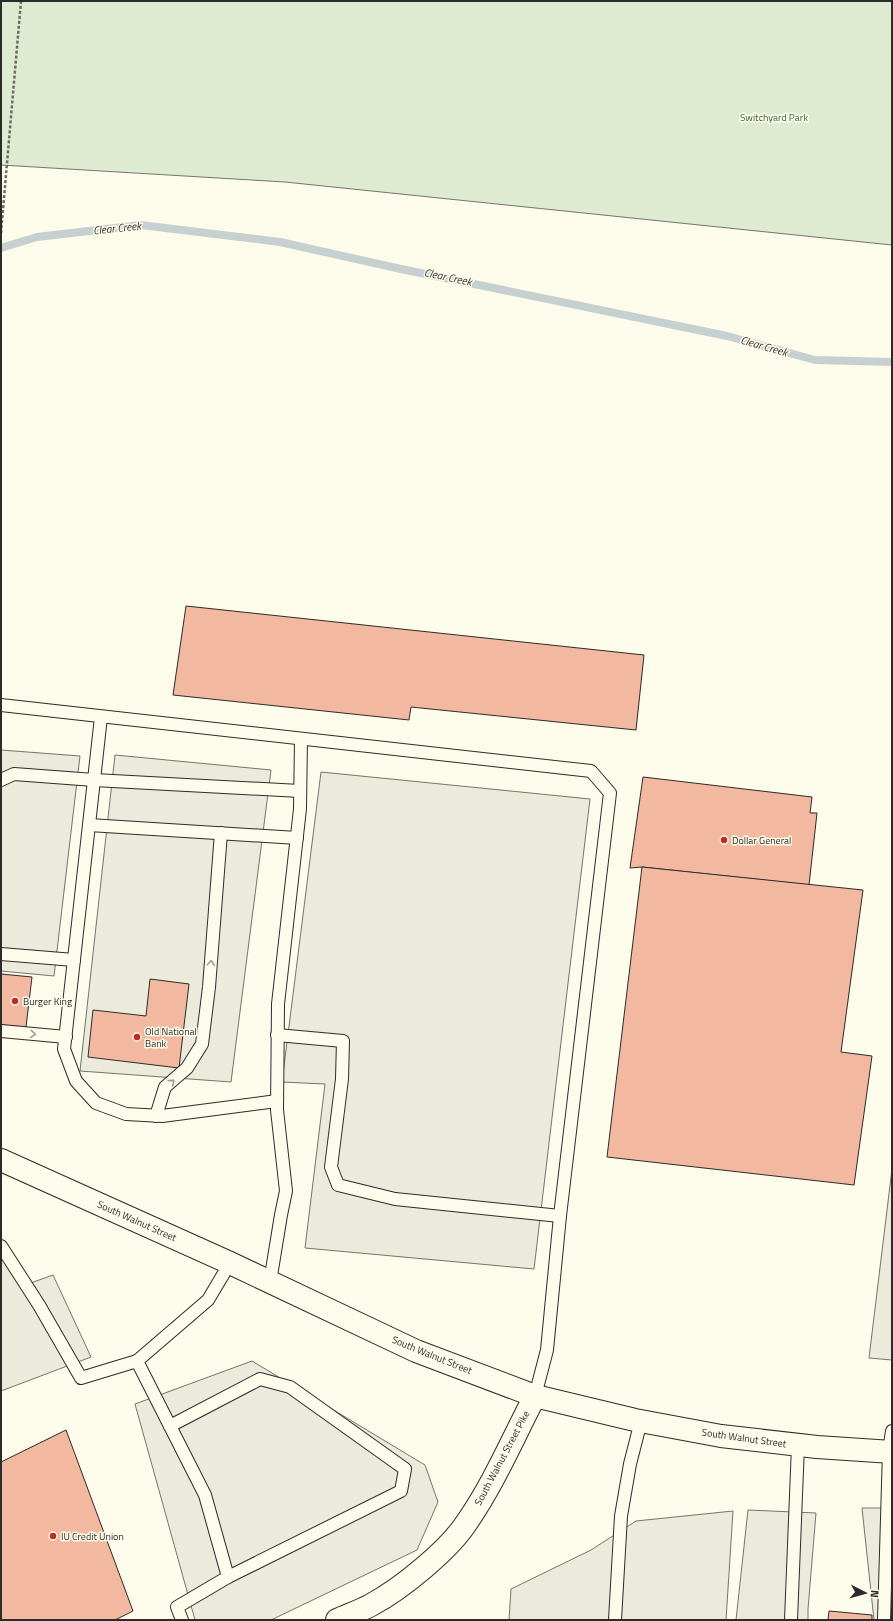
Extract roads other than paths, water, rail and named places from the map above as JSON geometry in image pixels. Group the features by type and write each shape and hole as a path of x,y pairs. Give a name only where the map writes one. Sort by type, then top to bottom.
{"main road":[{"name":"South Walnut Street","path":"1,1160 230,1263 416,1350 535,1396 641,1421 721,1436 798,1445 891,1445"},
{"name":"South Walnut Street Pike","path":"337,1620 371,1605 407,1581 439,1554 467,1524 495,1477 535,1396"}],"lane":[{"path":"1,705 591,771 610,793 560,1216 547,1350 535,1396"},
{"path":"101,717 64,1049 76,1081 96,1103 126,1114 156,1116 277,1101"},
{"path":"270,1282 286,1191 277,1101 278,1004 297,838 301,739"},
{"path":"1,773 94,780 300,791"},
{"path":"1,780 14,774"},
{"path":"89,825 297,838"},
{"path":"156,1116 165,1087 187,1068 202,1044 209,987 221,833"},
{"path":"1,954 74,960"},
{"path":"1,1031 66,1037"},
{"path":"277,1035 343,1041 342,1079 332,1167 338,1184 395,1199 560,1216"},
{"path":"1,1246 39,1305 81,1378 137,1361 208,1300 230,1263"},
{"path":"137,1361 205,1495 228,1577"},
{"path":"170,1426 260,1379 290,1387 406,1469 400,1491 228,1577 177,1607 182,1620"},
{"path":"614,1620 621,1516 630,1464 641,1421"},
{"path":"791,1620 798,1445"},
{"path":"884,1620 891,1445"}],"waterway":[{"name":"Clear Creek","path":"1,248 37,237 141,225 280,242 401,269 727,336 815,360 892,362"}],"place":[{"name":"Dollar General","path":"724,840"},
{"name":"Burger King","path":"15,1001"},
{"name":"Old National Bank","path":"137,1037"},
{"name":"IU Credit Union","path":"53,1536"}],"park label":[{"name":"Switchyard Park","path":"774,117"}]}
